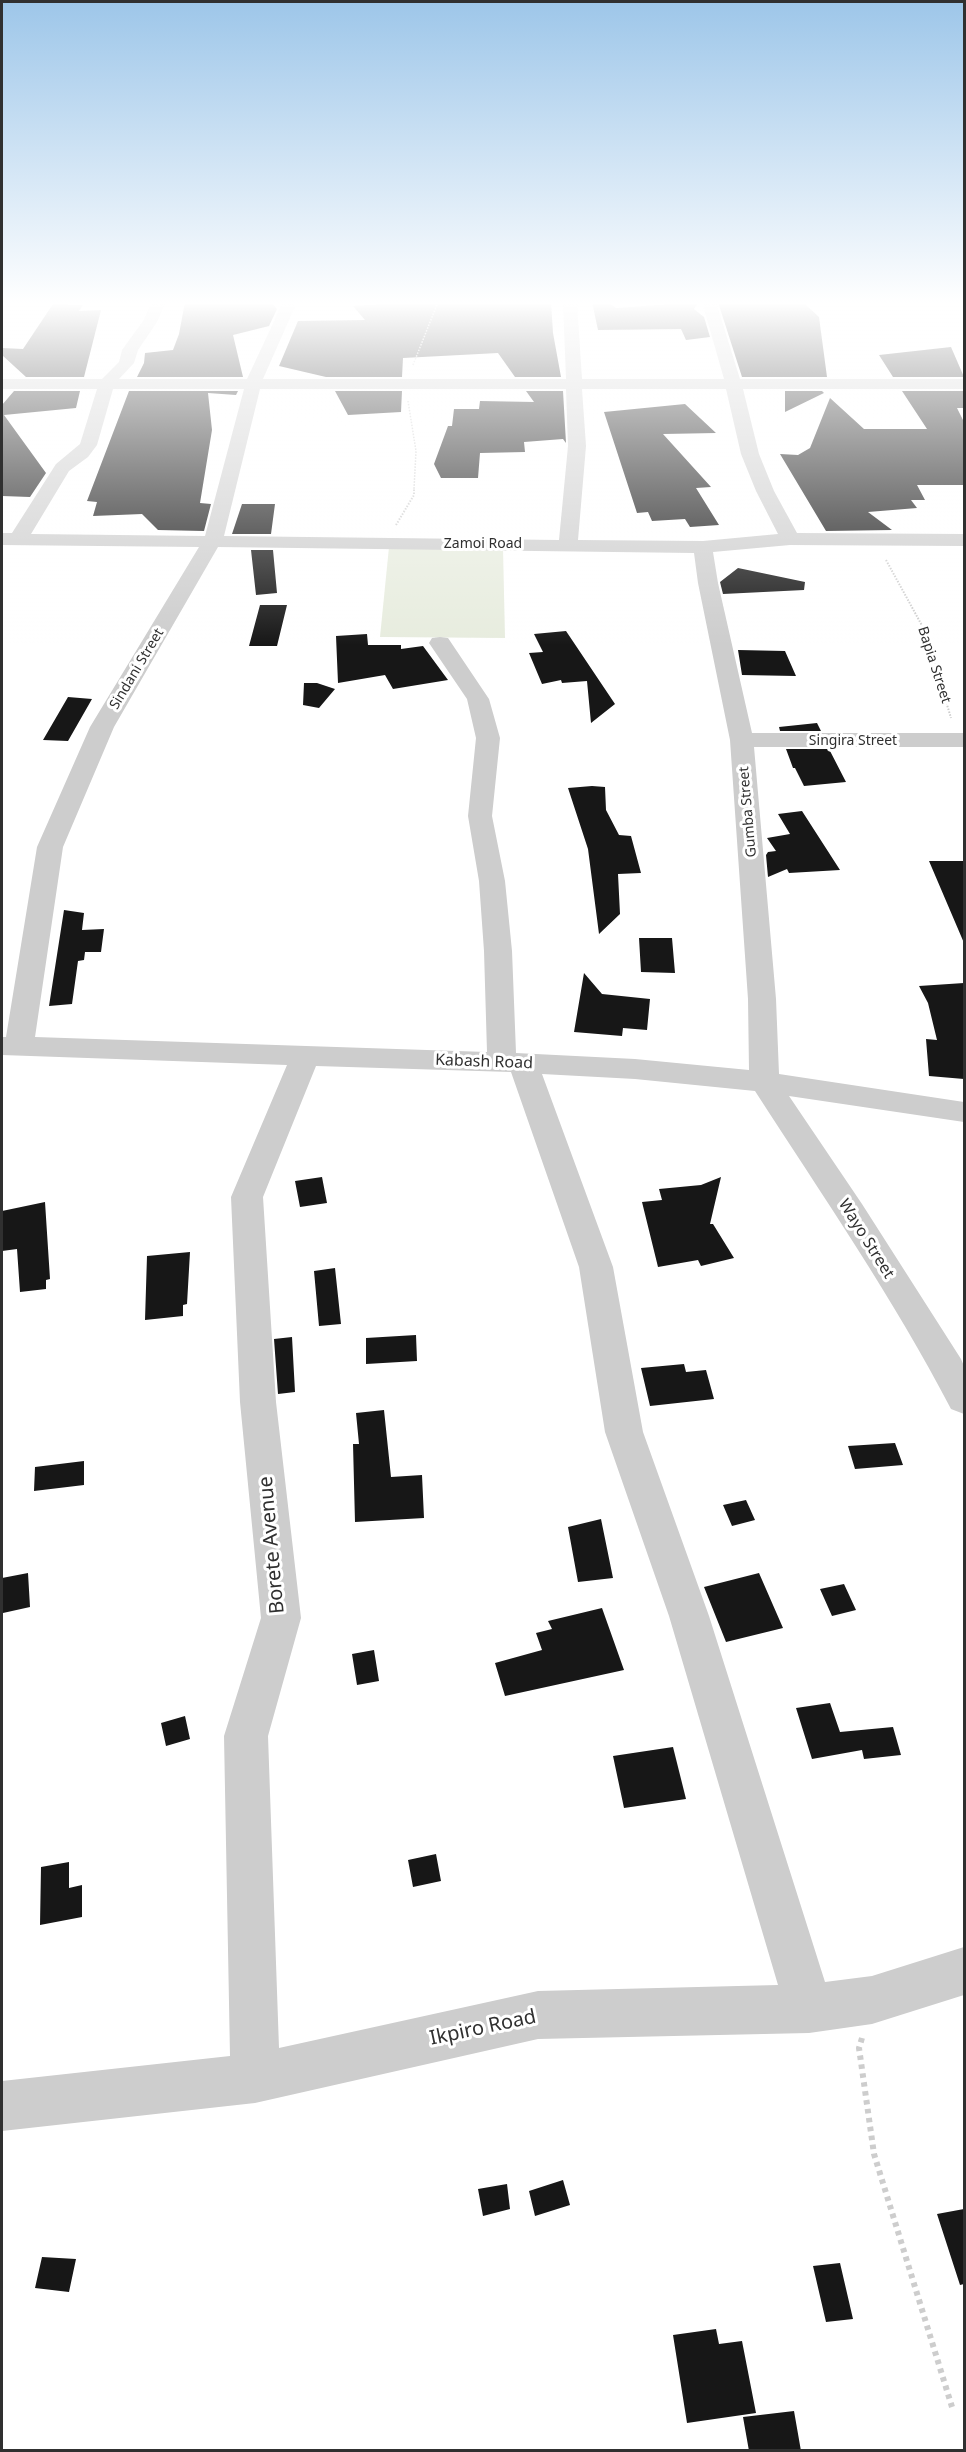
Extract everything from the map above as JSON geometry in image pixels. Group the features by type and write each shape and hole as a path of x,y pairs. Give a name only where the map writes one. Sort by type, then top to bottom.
{"street":[{"path":"10,539 62,468 82,453 88,445 98,416"},
{"name":"Sindani Street","path":"10,1047 50,847 102,727 213,540 245,416"},
{"path":"568,546 577,446 575,416"},
{"path":"741,416 750,454 776,514 790,539"},
{"name":"Zamoi Road","path":"10,539 703,547 790,539 964,540"},
{"name":"Gumba Street","path":"703,547 708,583 742,740 762,999 764,1082"},
{"path":"440,643 478,699 488,738 480,816 492,880 512,1062 596,1267 624,1432 689,1616 809,2009"},
{"name":"Singira Street","path":"742,740 962,747"},
{"name":"Kabash Road","path":"10,1047 512,1062 635,1069 764,1082 964,1112"},
{"name":"Borete Avenue","path":"255,2078 246,1736 281,1618 258,1402 247,1197 306,1055"},
{"name":"Wayo Street","path":"764,1082 850,1212 964,1399"},
{"name":"Ikpiro Road","path":"2,2106 255,2078 538,2015 809,2009 872,2000 964,1971"}],"path":[{"path":"410,543 391,536 400,516 414,495 416,452 411,416"},
{"name":"Bapia Street","path":"876,540 925,631 962,747"},
{"path":"872,2000 859,2048 874,2154 952,2407"}],"shaded area":[{"path":"389,547 503,548 505,638 380,637"}],"building":[{"path":"2,416 5,416 46,473 30,497 2,496"},
{"path":"119,416 211,416 212,430 200,503 211,504 204,531 158,530 142,514 93,516 97,502 87,501"},
{"path":"453,416 564,416 566,443 563,439 524,442 525,452 480,453 478,478 441,478 434,464 448,426 452,426"},
{"path":"605,416 698,416 716,433 663,434 711,487 696,488 719,525 690,527 685,519 652,521 648,512 637,513"},
{"path":"823,416 850,416 864,429 927,429 919,416 961,416 964,422 964,485 917,485 925,500 911,500 917,508 868,512 892,530 826,531 780,454 798,455 810,448"},
{"path":"242,504 275,504 271,534 232,534"},
{"path":"251,550 273,550 277,593 256,595"},
{"path":"738,568 805,582 804,590 723,594 720,582"},
{"path":"260,605 287,605 277,646 249,646"},
{"path":"566,631 615,704 591,723 587,681 562,683 561,680 542,684 529,653 543,652 534,634"},
{"path":"367,634 368,645 401,645 401,649 423,646 448,680 393,689 385,675 338,683 336,636"},
{"path":"738,650 785,651 796,676 742,675"},
{"path":"304,683 317,683 335,689 319,708 303,705"},
{"path":"68,697 92,699 68,741 43,740"},
{"path":"817,723 821,731 780,731 779,727"},
{"path":"786,749 829,749 846,782 804,786 793,768"},
{"path":"605,787 606,810 619,835 631,836 641,873 618,874 620,914 599,934 588,849 568,788"},
{"path":"802,811 840,870 789,873 787,869 768,877 766,855 768,852 776,851 767,838 790,834 778,814"},
{"path":"929,861 964,861 964,943"},
{"path":"64,910 84,913 82,930 104,929 101,952 85,952 84,960 78,961 72,1004 49,1006"},
{"path":"639,938 672,938 675,973 641,972"},
{"path":"584,973 602,994 650,999 647,1030 623,1028 622,1036 574,1032"},
{"path":"964,983 964,1079 929,1076 926,1039 937,1040 928,1003 919,986"},
{"path":"322,1177 327,1203 300,1207 295,1181"},
{"path":"721,1177 710,1224 713,1224 734,1258 701,1266 698,1260 658,1267 642,1202 662,1200 659,1189 701,1185"},
{"path":"45,1202 50,1279 46,1280 46,1289 20,1292 17,1249 2,1251 2,1211"},
{"path":"190,1252 187,1304 183,1305 183,1316 145,1320 147,1256"},
{"path":"335,1268 341,1324 319,1326 314,1271"},
{"path":"416,1335 417,1361 366,1364 366,1338"},
{"path":"292,1337 295,1392 278,1394 274,1339"},
{"path":"684,1364 686,1372 706,1370 714,1399 650,1406 641,1368"},
{"path":"384,1410 391,1477 422,1475 424,1518 355,1522 353,1444 359,1444 356,1413"},
{"path":"895,1443 903,1465 855,1469 848,1446"},
{"path":"84,1461 84,1485 34,1491 35,1467"},
{"path":"746,1500 755,1520 732,1526 723,1505"},
{"path":"601,1519 613,1578 578,1582 568,1527"},
{"path":"28,1573 30,1607 3,1613 2,1578"},
{"path":"759,1573 783,1628 726,1642 704,1587"},
{"path":"844,1584 856,1610 832,1616 820,1589"},
{"path":"602,1608 624,1670 505,1696 495,1663 542,1650 536,1633 552,1629 548,1621"},
{"path":"374,1650 379,1681 357,1685 352,1654"},
{"path":"830,1703 840,1732 893,1727 901,1755 864,1759 862,1750 812,1759 796,1708"},
{"path":"185,1716 190,1739 166,1746 161,1723"},
{"path":"673,1747 686,1799 624,1808 613,1756"},
{"path":"436,1854 441,1881 413,1887 408,1860"},
{"path":"69,1862 69,1888 82,1885 82,1917 40,1925 41,1867"},
{"path":"563,2180 570,2205 535,2216 529,2191"},
{"path":"507,2184 510,2209 483,2216 478,2189"},
{"path":"964,2209 964,2284 960,2285 937,2214"},
{"path":"42,2257 76,2259 69,2292 35,2288"},
{"path":"840,2263 853,2319 826,2322 813,2266"},
{"path":"716,2329 719,2344 742,2341 756,2413 687,2423 673,2335"},
{"path":"794,2411 801,2451 749,2451 743,2417"}]}
